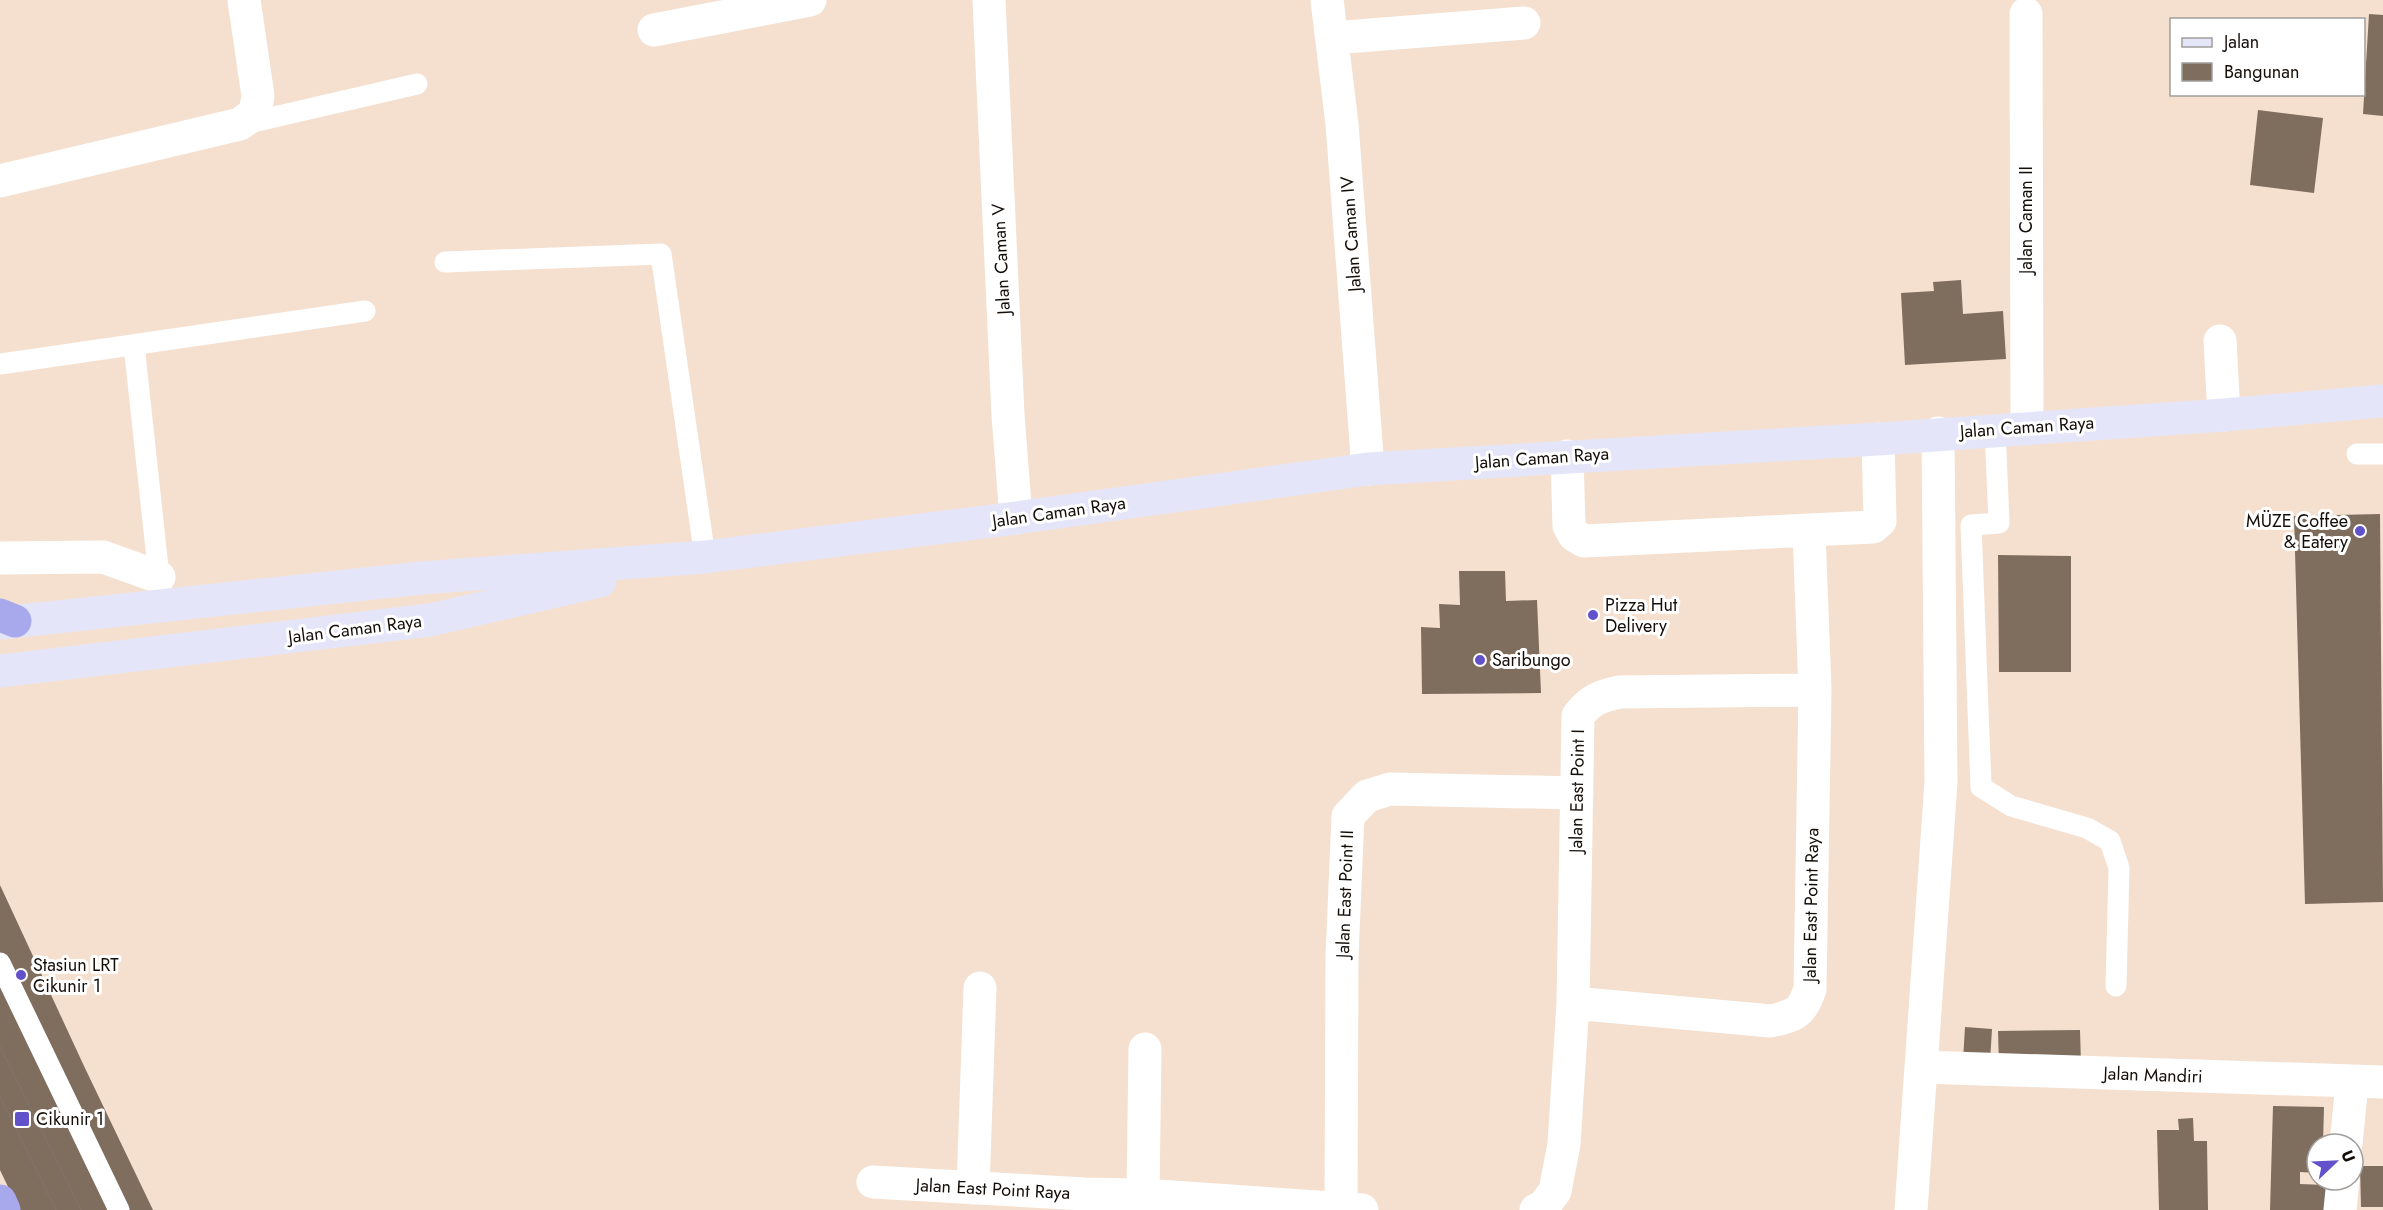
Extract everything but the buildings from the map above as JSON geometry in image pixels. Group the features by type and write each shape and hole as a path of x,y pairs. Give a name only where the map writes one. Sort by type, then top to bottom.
{"highway":[{"path":"0,1201 4,1210"}],"main road":[{"name":"Jalan Caman Raya","path":"5,620 160,591 421,578 705,557 1016,518 1368,469 1878,439 1938,433 2224,415 2383,401"},
{"name":"Jalan Caman Raya","path":"0,671 430,620 705,557"},
{"path":"421,578 438,590 442,601 438,611 430,620"}],"street":[{"path":"0,181 240,124 255,113 258,96 244,0"},
{"path":"654,30 810,0"},
{"name":"Jalan Caman V","path":"989,0 1008,415 1016,518"},
{"name":"Jalan Caman IV","path":"1327,0 1342,124 1368,469"},
{"name":"Jalan Caman II","path":"2011,428 2026,14"},
{"path":"1332,38 1524,23"},
{"path":"2220,341 2224,415"},
{"path":"1911,1210 1941,782 1938,433"},
{"path":"1567,456 1569,525 1574,535 1584,542 1809,531 1873,527 1880,520 1878,439"},
{"name":"Jalan East Point Raya","path":"1573,1003 1771,1021 1792,1016 1804,1007 1810,989 1815,690 1809,531"},
{"path":"0,558 103,557 160,591"},
{"name":"Jalan East Point I","path":"1573,1003 1578,716 1588,703 1599,697 1620,692 1815,690"},
{"name":"Jalan East Point II","path":"1352,1210 1342,956 1348,816 1367,796 1390,789 1576,793"},
{"path":"973,1188 980,988"},
{"path":"1536,1210 1555,1191 1564,1144 1573,1003"},
{"path":"1143,1194 1145,1049"},
{"name":"Jalan Mandiri","path":"1922,1067 2367,1083"},
{"path":"2350,1132 2367,1083"},
{"name":"Jalan East Point Raya","path":"873,1182 909,1197 973,1188 1084,1202 1143,1194 1251,1207 1352,1210"},
{"path":"2340,1210 2342,1192"}],"lane":[{"path":"240,124 417,84"},
{"path":"445,262 661,254 705,557"},
{"path":"0,364 365,311"},
{"path":"134,345 160,591"},
{"path":"2011,428 1999,523 1971,525 1981,787 2011,806 2086,828 2110,841 2119,868 2116,986"},
{"path":"2357,454 2383,453"},
{"path":"0,963 119,1210"}],"tram line":[{"path":"0,1046 81,1210"},
{"path":"0,1097 56,1210"}],"place":[{"name":"MÜZE Coffee & Eatery","path":"2360,531"},
{"name":"Pizza Hut Delivery","path":"1593,615"},
{"name":"Saribungo","path":"1480,660"},
{"name":"Stasiun LRT Cikunir 1","path":"21,975"},
{"name":"Cikunir 1","path":"22,1119"}]}
